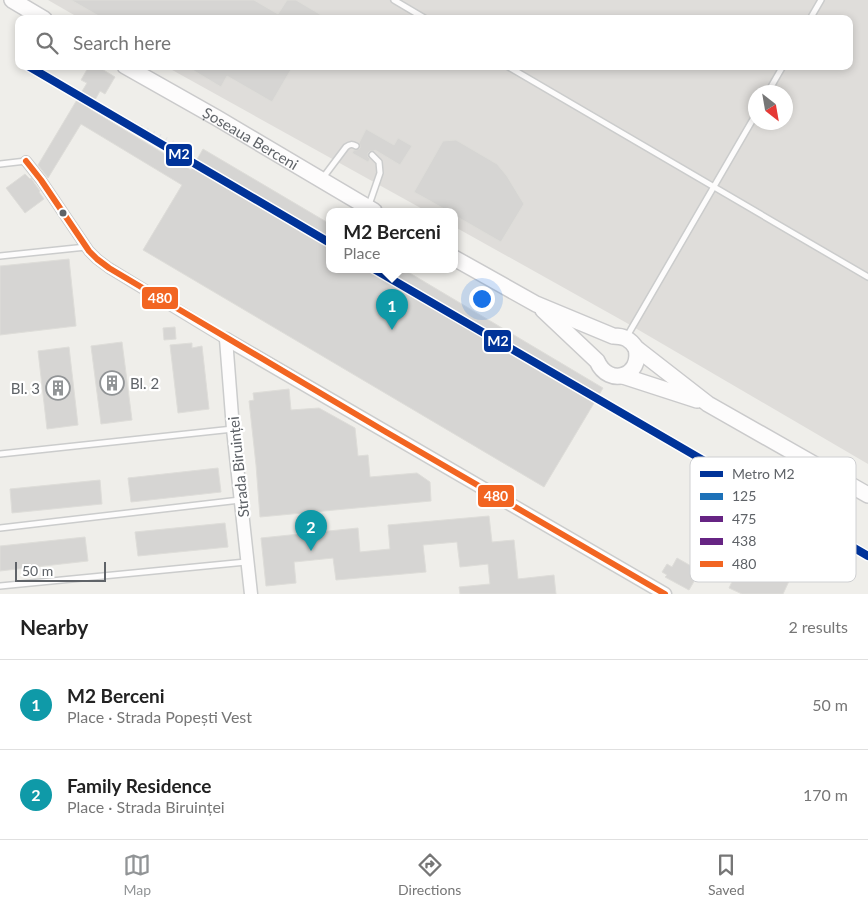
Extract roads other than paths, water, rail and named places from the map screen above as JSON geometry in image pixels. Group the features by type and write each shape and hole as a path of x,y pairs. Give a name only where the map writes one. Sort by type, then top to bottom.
{"main road":[{"path":"12,0 37,15"},
{"name":"Șoseaua Berceni","path":"132,70 368,208"},
{"path":"458,260 536,304 625,341 708,404 801,457"},
{"path":"536,304 597,361 604,372 610,376 624,376 630,372 637,362 637,354 625,341 607,338 598,348 597,361"},
{"path":"624,376 708,404"},
{"path":"856,488 868,495"}],"street":[{"path":"26,161 86,247 109,268 226,339 664,594"},
{"name":"Strada Biruinței","path":"226,339 233,429 252,594"}],"lane":[{"path":"394,0 419,15"},
{"path":"812,15 821,0"},
{"path":"514,70 868,277"},
{"path":"772,85 781,70"},
{"path":"625,341 748,128"},
{"path":"322,180 346,147 352,144 356,146"},
{"path":"372,155 379,162 380,174 372,208"},
{"path":"0,164 26,161"},
{"path":"0,256 86,247"},
{"path":"0,454 233,429"},
{"path":"0,528 241,500"},
{"path":"0,586 248,562"}],"railway":[{"path":"84,99 176,144"}],"metro line":[{"name":"M2","path":"35,70 326,241"},
{"name":"M2","path":"381,273 698,457"},
{"name":"M2","path":"856,549 868,556"}],"place":[{"name":"M2 Berceni","path":"392,330"},
{"name":"Bl. 2","path":"112,383"},
{"name":"Bl. 3","path":"58,388"},
{"name":"Family Residence","path":"311,551"}]}
